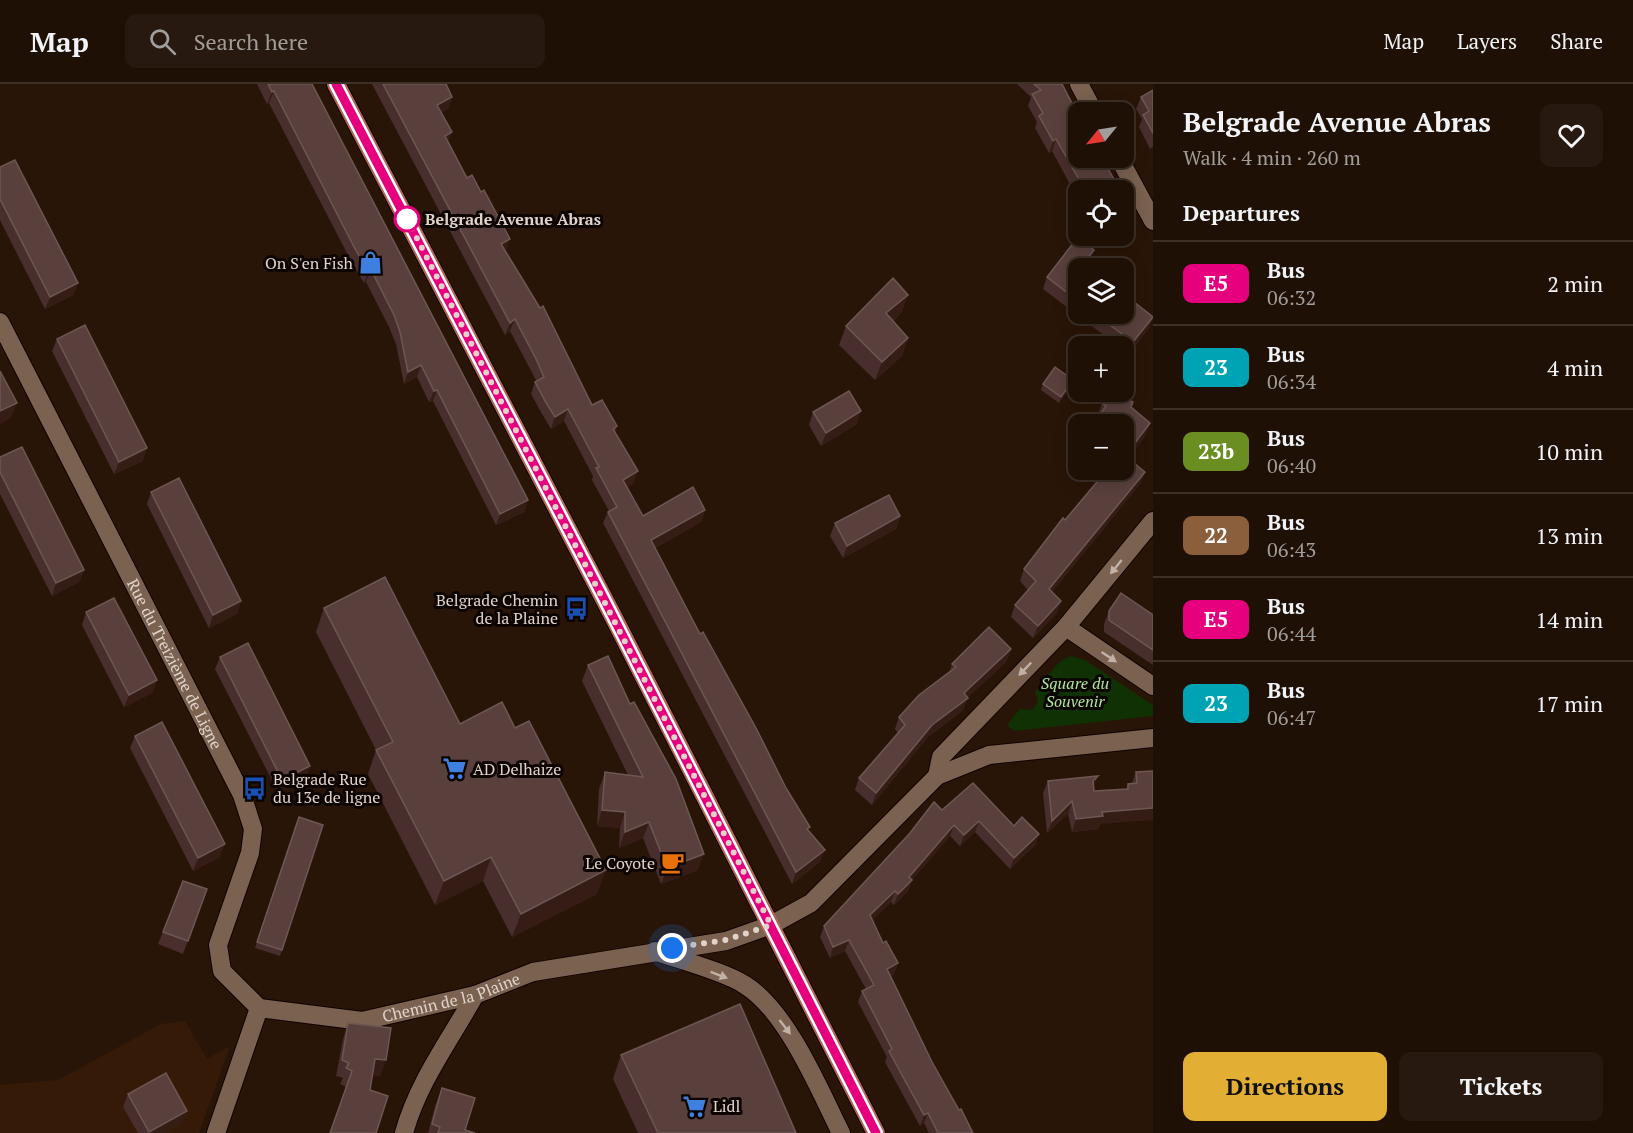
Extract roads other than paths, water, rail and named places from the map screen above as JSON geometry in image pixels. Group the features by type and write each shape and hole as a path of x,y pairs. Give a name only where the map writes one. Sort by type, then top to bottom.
{"main road":[{"path":"336,84 771,925 876,1133"}],"street":[{"path":"1079,84 1089,102"},
{"path":"1124,168 1153,221"},
{"name":"Rue du Treizième de Ligne","path":"0,322 242,795 253,829 250,852 218,945 222,971 259,1008"},
{"path":"937,776 941,757 1066,627 1153,521"},
{"path":"1066,627 1153,686"},
{"path":"771,925 811,903 937,776 988,755 1153,738"},
{"name":"Chemin de la Plaine","path":"259,1008 362,1021 475,995 533,972 654,950 726,940 771,925"},
{"path":"654,950 745,985 788,1030 841,1133"},
{"path":"404,1133 410,1111 435,1060 475,995"},
{"path":"216,1133 259,1008"}],"place":[{"name":"Belgrade Avenue Abras","path":"407,219"},
{"name":"On S'en Fish","path":"371,263"},
{"name":"Belgrade Chemin de la Plaine","path":"576,609"},
{"name":"AD Delhaize","path":"455,769"},
{"name":"Belgrade Rue du 13e de ligne","path":"255,788"},
{"name":"Le Coyote","path":"673,863"},
{"name":"Lidl","path":"695,1106"}],"park label":[{"name":"Square du Souvenir","path":"1075,692"}]}
